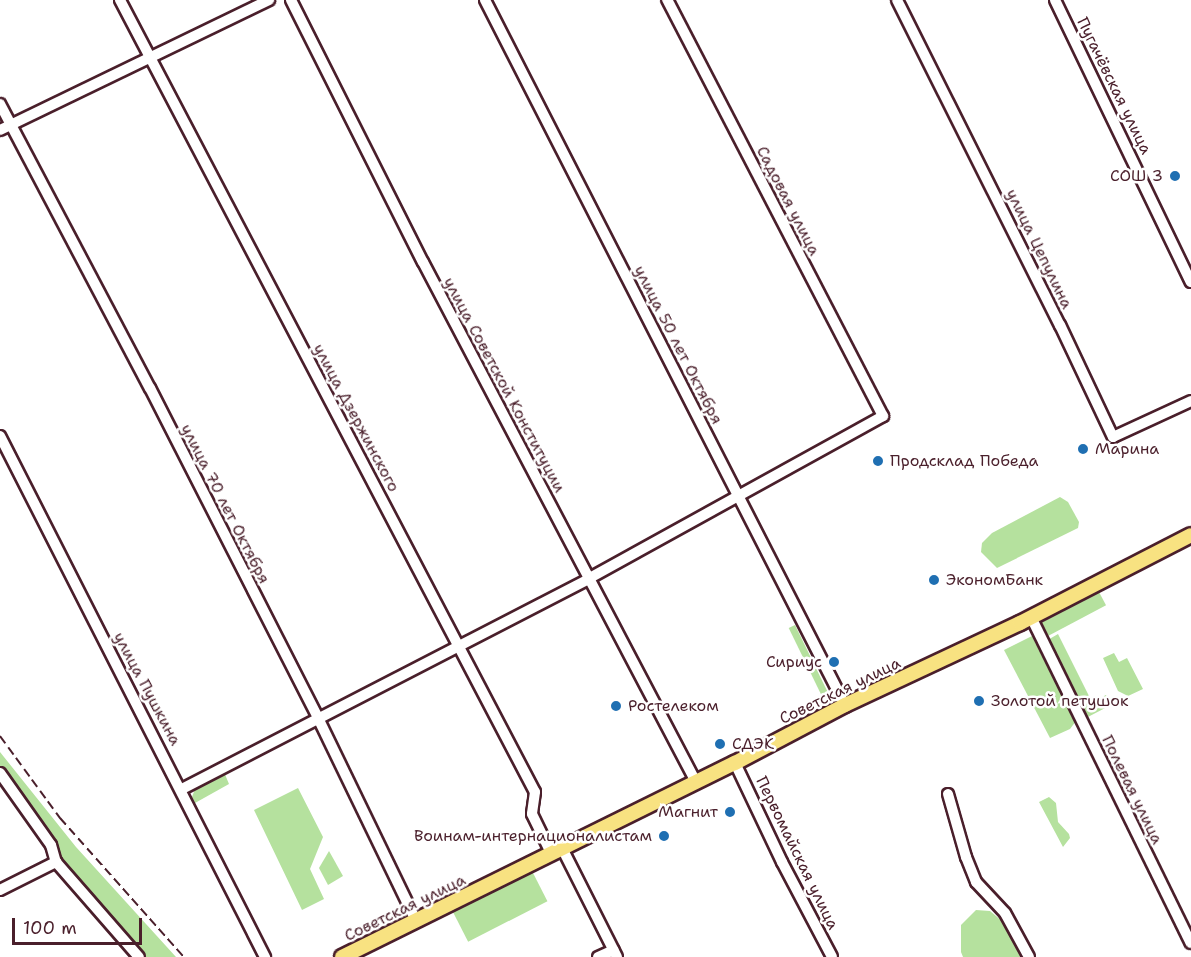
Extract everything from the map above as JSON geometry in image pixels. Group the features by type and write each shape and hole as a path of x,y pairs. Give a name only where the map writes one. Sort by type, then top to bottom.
{"main road":[{"name":"Советская улица","path":"342,957 735,763 845,705 1190,539"}],"street":[{"name":"улица Дзержинского","path":"120,0 535,792 532,814 557,850 615,953"},
{"path":"0,130 269,0"},
{"name":"улица Советской Конституции","path":"291,0 588,579 696,782"},
{"name":"улица 50 лет Октября","path":"485,0 845,705"},
{"name":"Садовая улица","path":"667,0 883,416 740,497"},
{"name":"улица Цепулина","path":"897,0 1060,325 1113,437 1191,401"},
{"name":"Пугачёвская улица","path":"1055,0 1098,85 1191,282"},
{"name":"улица 70 лет Октября","path":"0,104 150,388 319,720 416,921"},
{"name":"улица Пушкина","path":"0,436 182,789 265,957"},
{"path":"182,789 459,647 740,497"},
{"name":"Полевая улица","path":"1031,617 1191,943"},
{"name":"Первомайская улица","path":"735,763 782,862 832,957"},
{"path":"0,773 51,845 56,862 139,957"},
{"path":"948,794 966,857 976,882 1005,913 1029,957"},
{"path":"0,890 56,862"},
{"path":"598,957 615,953"}],"green space":[{"path":"1060,497 1068,502 1079,522 1078,528 997,568 981,552 982,543 992,533"},
{"path":"1099,592 1106,605 1044,638 1037,625"},
{"path":"795,625 828,692 822,695 789,628"},
{"path":"1058,634 1092,702 1106,695 1111,705 1084,719 1046,641"},
{"path":"1032,636 1076,721 1070,729 1050,738 1004,650"},
{"path":"1114,653 1119,662 1127,658 1143,689 1128,696 1118,691 1103,658"},
{"path":"0,752 76,847 176,957 145,957 69,869 55,845 0,767"},
{"path":"224,772 229,784 195,803 192,797 195,789"},
{"path":"298,788 323,837 310,869 324,899 302,910 254,810"},
{"path":"1049,797 1056,803 1058,822 1069,834 1070,838 1063,847 1039,802"},
{"path":"329,851 343,876 328,885 319,868"},
{"path":"532,871 547,901 468,942 453,911"},
{"path":"976,910 990,911 1008,926 1024,957 963,957 961,925"}],"railway":[{"path":"0,736 60,818 184,957"}],"place":[{"name":"СОШ 3","path":"1175,176"},
{"name":"Марина","path":"1083,449"},
{"name":"Продсклад Победа","path":"878,461"},
{"name":"ЭкономБанк","path":"934,580"},
{"name":"Сириус","path":"834,662"},
{"name":"Золотой петушок","path":"979,701"},
{"name":"Ростелеком","path":"616,706"},
{"name":"СДЭК","path":"720,744"},
{"name":"Магнит","path":"730,812"},
{"name":"Воинам-интернационалистам","path":"664,836"}]}
